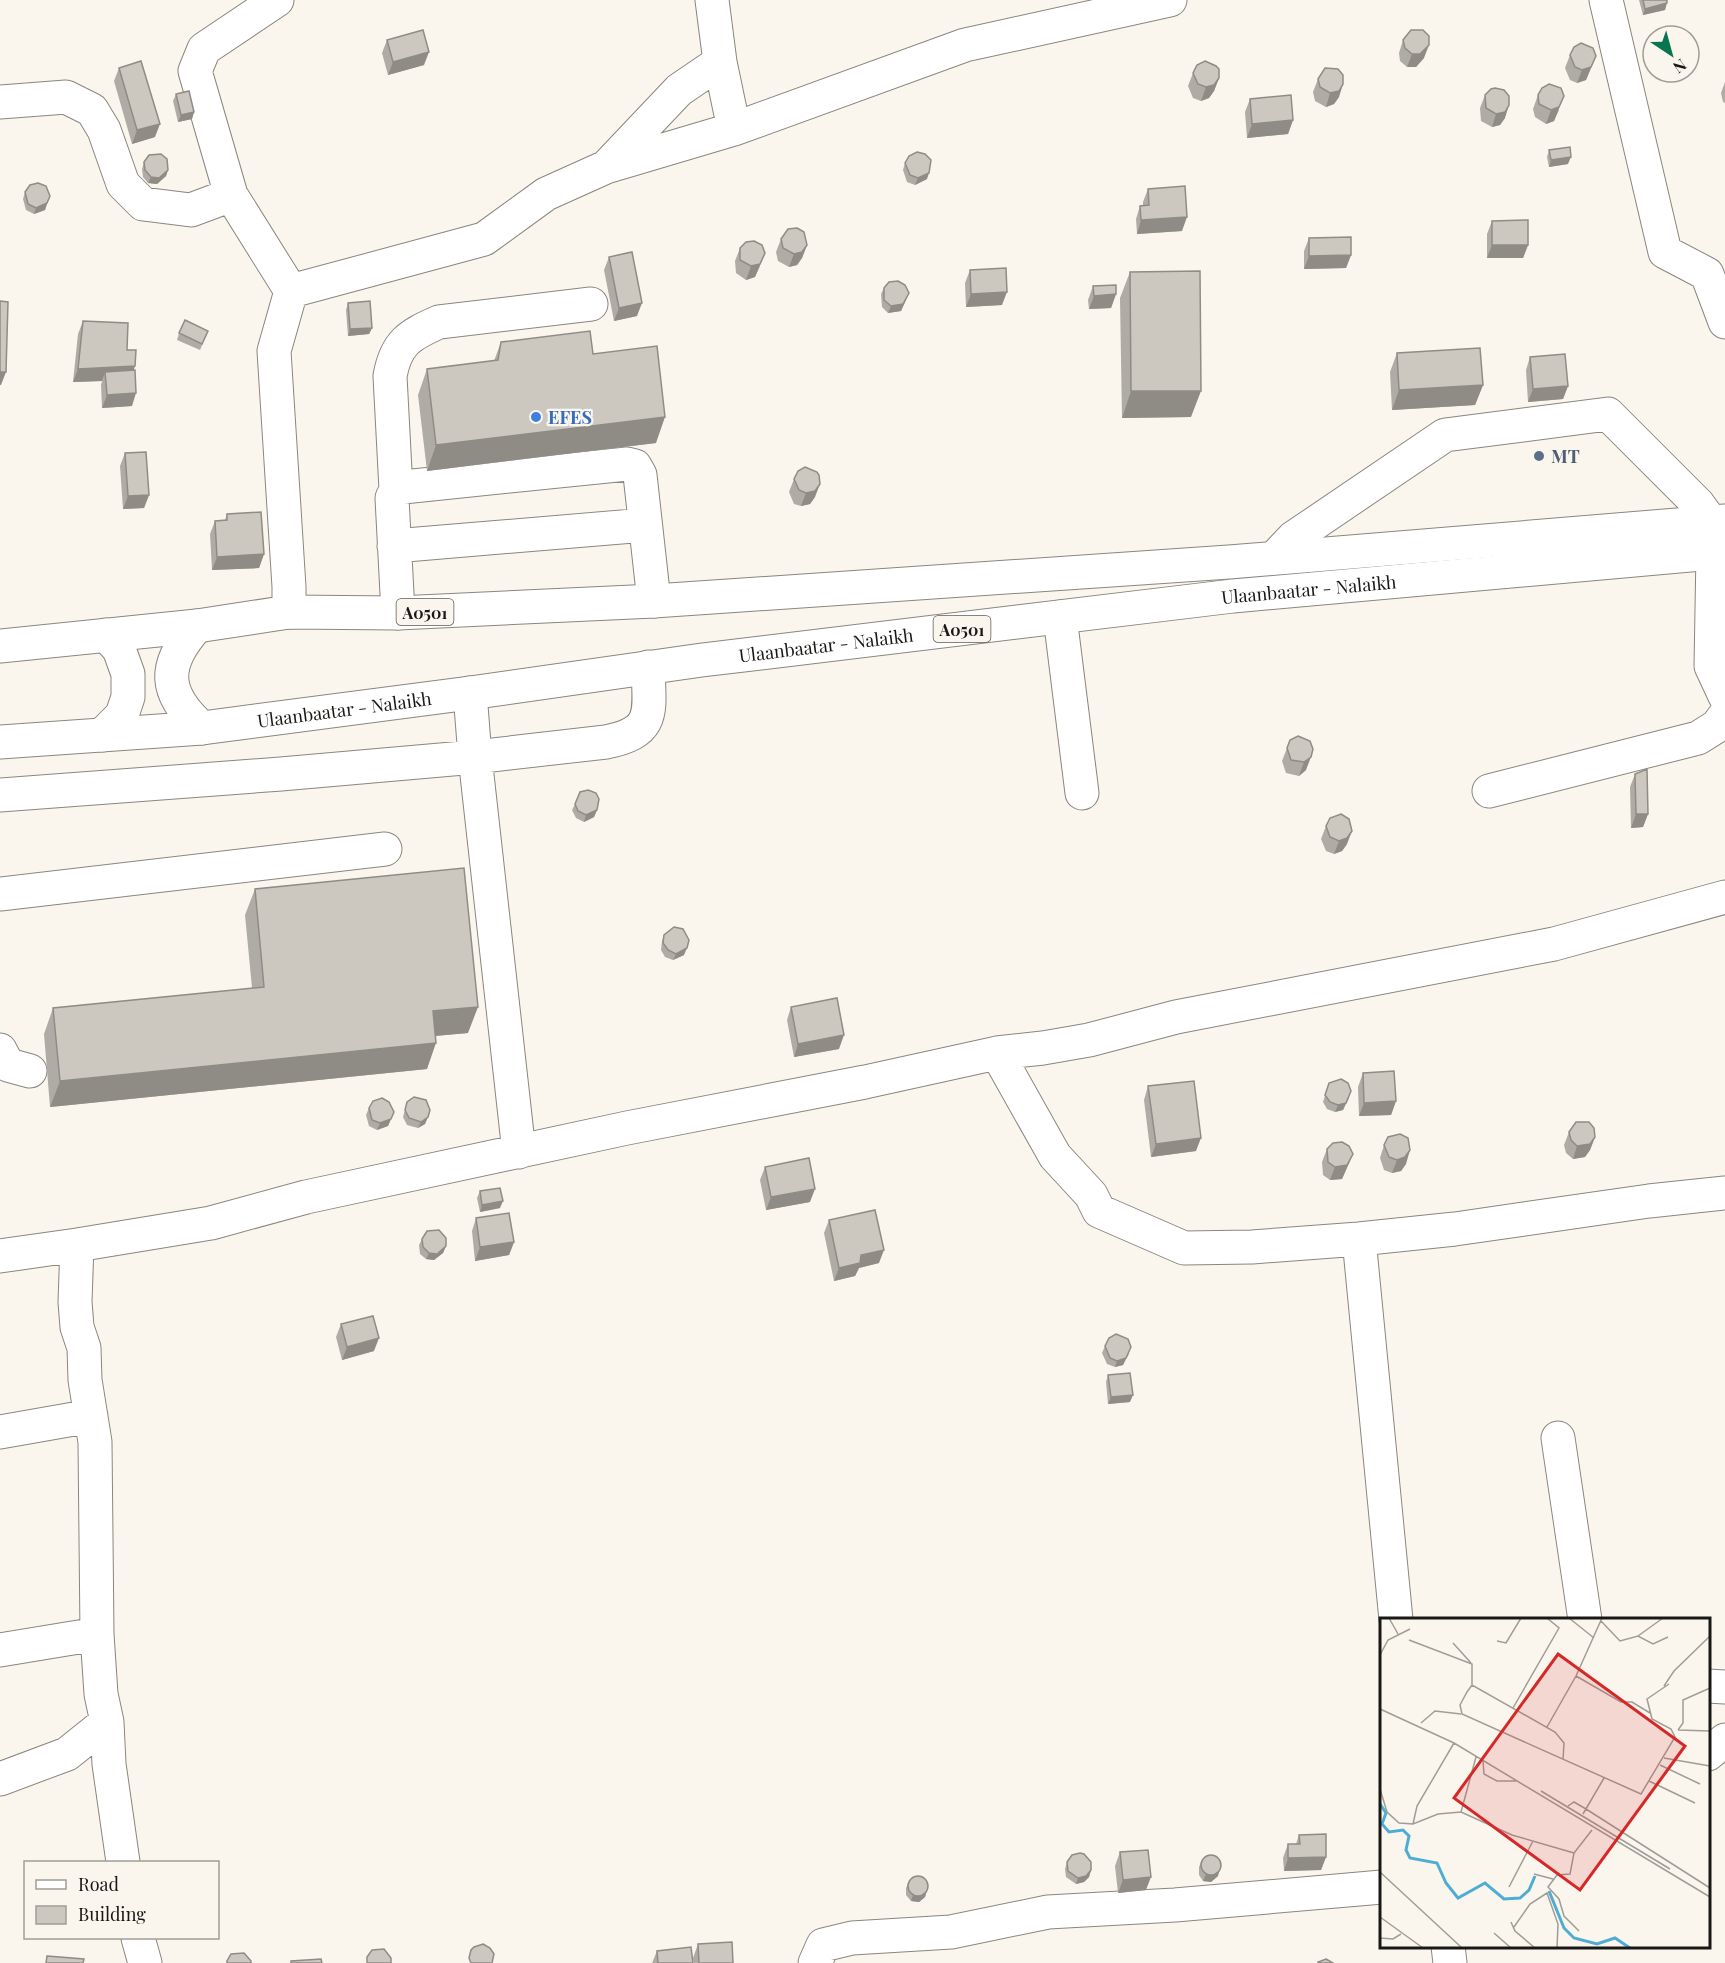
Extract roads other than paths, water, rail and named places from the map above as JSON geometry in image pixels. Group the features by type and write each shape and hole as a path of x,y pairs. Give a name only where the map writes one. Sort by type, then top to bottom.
{"main road":[{"path":"277,0 204,49 195,71 231,195 291,291 274,351 289,612"},
{"path":"712,0 720,62 734,129"},
{"path":"291,291 484,239 546,194 606,167 734,129 965,45 1170,0"},
{"path":"1606,0 1665,252 1707,274 1725,322"},
{"path":"606,167 679,90 720,62"},
{"path":"0,102 66,97 92,110 104,130 123,184 143,204 191,210 231,195"},
{"path":"398,613 392,498 396,490 390,376 393,359 405,340 439,322 591,304"},
{"path":"1275,557 1293,538 1445,435 1608,414 1698,504 1719,537 1711,666 1725,696"},
{"path":"396,490 403,487 627,464 635,466 640,475 654,601"},
{"path":"394,546 645,525"},
{"name":"Ulaanbaatar - Nalaikh","path":"0,646 197,626 289,612 398,613 654,601 1275,557 1719,537"},
{"name":"Ulaanbaatar - Nalaikh","path":"0,742 202,728 648,667 1719,537"},
{"path":"1060,617 1082,793"},
{"path":"197,626 182,642 173,663 172,679 175,695 185,712 202,728"},
{"path":"102,735 122,715 128,697 128,674 119,649 106,635"},
{"path":"0,795 475,757 624,739 639,730 649,714 648,667"},
{"path":"471,693 475,757 519,1152"},
{"path":"1489,791 1698,738 1717,726 1725,715"},
{"path":"0,894 385,849"},
{"path":"0,1256 211,1223 306,1197 627,1128 865,1082 997,1053 1089,1040 1187,1015 1554,944 1725,897"},
{"path":"0,1050 8,1065 30,1071"},
{"path":"997,1053 1055,1156 1091,1195 1099,1211 1184,1248 1252,1247 1359,1239 1455,1229 1649,1201 1725,1193"},
{"path":"1359,1239 1396,1618"},
{"path":"77,1245 75,1302 77,1327 84,1347 95,1442 97,1634 101,1694 107,1722 109,1764 123,1861"},
{"path":"0,1432 91,1416"},
{"path":"1558,1438 1585,1618"},
{"path":"0,1650 97,1634"},
{"path":"1710,1686 1725,1687"},
{"path":"0,1779 67,1754 107,1722"},
{"path":"1710,1752 1725,1740"},
{"path":"815,1963 823,1945 852,1938 951,1932 1048,1912 1175,1905 1380,1887"},
{"path":"138,1939 145,1963"},
{"path":"1448,1948 1450,1963"}],"place":[{"name":"EFES","path":"536,417"},
{"name":"MT","path":"1539,456"}]}
